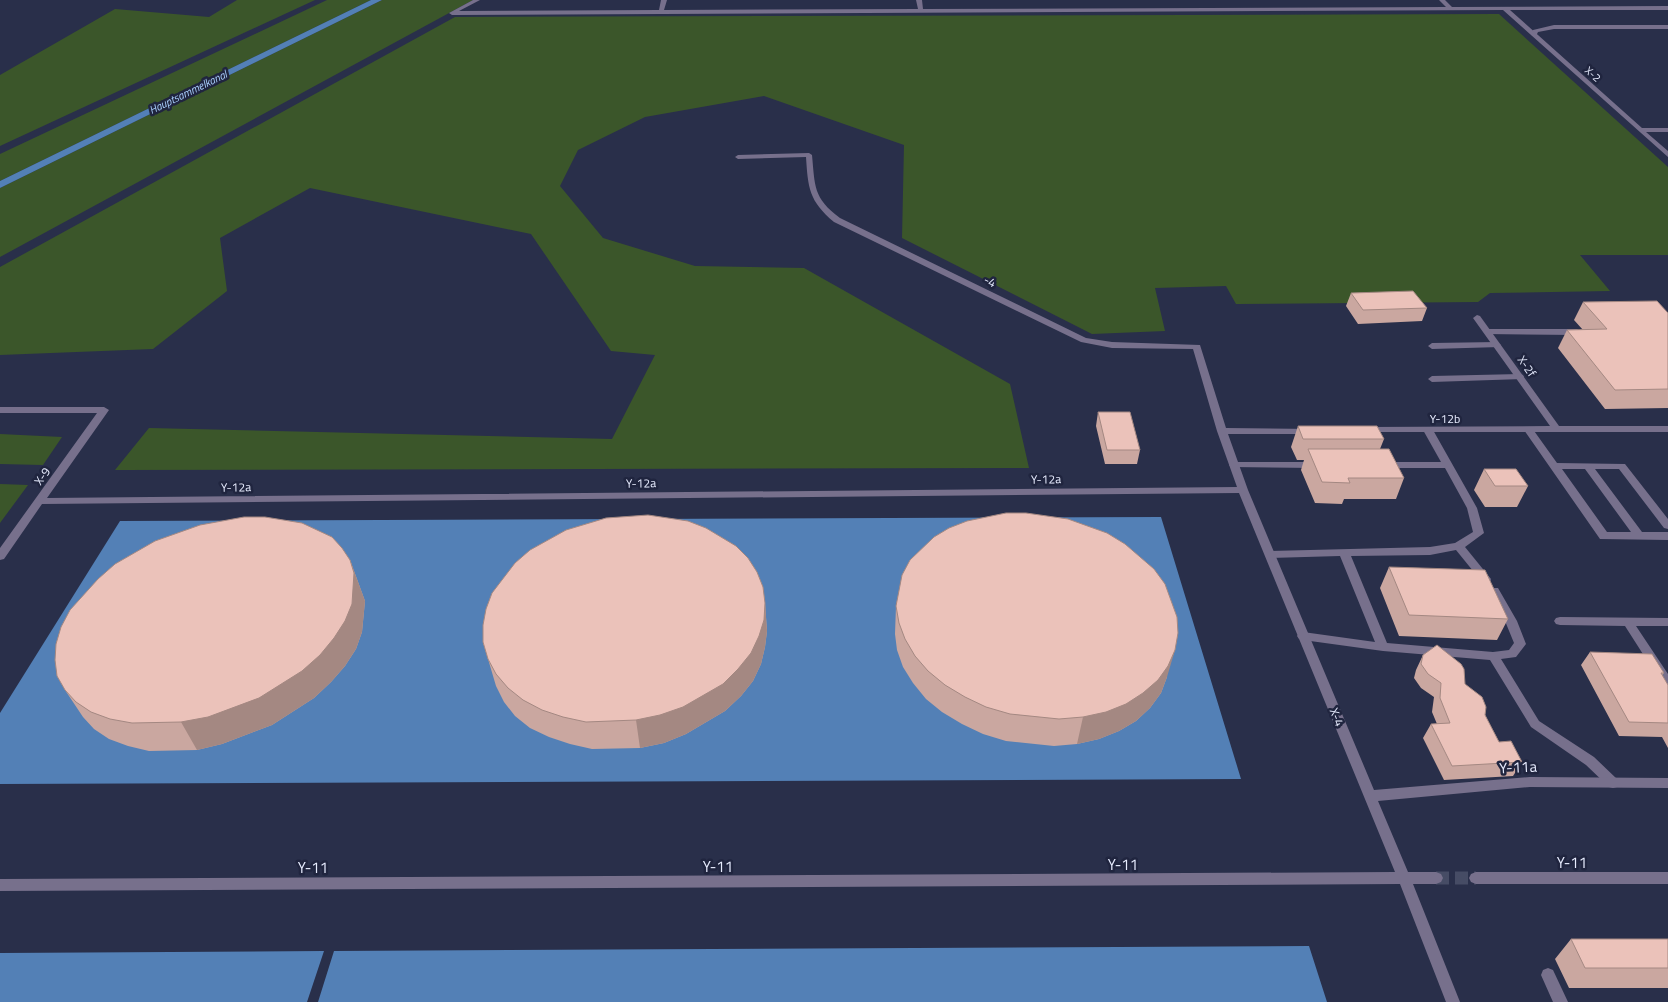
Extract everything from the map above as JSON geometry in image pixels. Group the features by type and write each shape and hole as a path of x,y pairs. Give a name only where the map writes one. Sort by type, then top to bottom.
{"street":[{"path":"477,0 452,13 921,11 1182,7 1668,8"},
{"path":"661,12 664,0"},
{"path":"919,0 921,11"},
{"path":"1442,0 1451,9"},
{"name":"X-2","path":"1505,9 1668,155"},
{"path":"1534,35 1535,31 1554,27 1668,27"},
{"path":"1641,130 1668,130"},
{"name":"-4","path":"738,157 809,155 814,198 823,209 838,220 1084,340 1112,345 1197,347 1222,431"},
{"name":"X-2f","path":"1477,318 1557,430"},
{"path":"1488,332 1577,332"},
{"path":"1432,346 1497,345"},
{"path":"1432,379 1520,377"},
{"name":"X-9","path":"0,410 104,410 0,556"},
{"name":"Y-12b","path":"1360,430 1668,429"},
{"path":"1270,554 1430,551 1458,546 1478,533 1472,508 1428,430"},
{"path":"1529,430 1604,536 1668,536"},
{"path":"1222,431 1320,431"},
{"name":"X-4","path":"1222,431 1243,490 1404,878 1453,1002"},
{"path":"1234,465 1322,465"},
{"path":"1371,465 1449,465"},
{"path":"1554,466 1622,466 1668,526"},
{"path":"1588,466 1639,536"},
{"name":"Y-12a","path":"39,501 1243,490"},
{"path":"1304,636 1383,647 1493,656 1512,654 1520,644 1511,620 1488,581 1458,546"},
{"path":"1344,553 1383,647"},
{"path":"1560,621 1668,622"},
{"path":"1628,622 1668,684"},
{"path":"1493,656 1535,724 1590,761 1613,783"},
{"name":"Y-11a","path":"1370,796 1530,782 1668,783"},
{"name":"Y-11","path":"0,885 1436,878"},
{"name":"Y-11","path":"1476,878 1668,878"},
{"path":"1548,975 1561,1002"}],"green space":[{"path":"237,0 315,0 0,146 0,75 115,9 209,17"},
{"path":"327,0 371,0 0,181 0,154"},
{"path":"382,0 473,0 0,257 0,188"},
{"path":"1499,14 1668,167 1668,255 1580,255 1610,291 1490,293 1478,302 1236,304 1226,286 1155,288 1165,331 1092,334 902,238 904,145 764,96 645,117 578,150 560,186 603,238 695,266 804,268 1010,384 1029,468 115,470 149,428 612,439 655,355 611,351 531,234 310,188 220,238 227,291 153,349 0,355 0,267 455,17"},
{"path":"0,434 62,437 43,465 0,464"},
{"path":"0,484 28,485 0,523"}],"water":[{"name":"Hauptsammelkanal","path":"371,0 382,0 0,188 0,181"},
{"path":"1161,517 1241,779 0,784 0,713 120,521"},
{"path":"1309,946 1327,1002 318,1002 334,951"},
{"path":"324,951 307,1002 0,1002 0,953"}],"building":[{"path":"1413,291 1427,308 1363,310 1351,293"},
{"path":"1657,301 1668,313 1668,389 1615,390 1567,330 1607,329 1583,302"},
{"path":"1098,412 1130,412 1140,450 1107,450"},
{"path":"1298,426 1377,426 1384,439 1303,439"},
{"path":"1308,449 1389,449 1404,478 1348,478 1350,483 1322,482"},
{"path":"1484,469 1516,469 1528,486 1495,486"},
{"path":"1006,513 1026,513 1068,519 1107,533 1125,544 1154,569 1165,584 1177,617 1178,633 1175,650 1168,666 1158,680 1143,693 1126,704 1106,712 1083,717 1059,719 1010,714 986,707 945,685 928,671 915,656 905,639 899,623 896,606 902,575 910,560 934,537 949,528 967,521"},
{"path":"648,515 688,521 706,528 736,546 748,558 757,572 763,587 765,603 764,620 751,653 723,684 683,707 660,715 636,720 586,722 542,710 523,700 508,688 496,674 488,659 483,642 483,625 492,593 515,563 530,550 566,530 606,518"},
{"path":"244,517 265,517 302,523 332,537 350,560 354,573 352,604 345,621 320,655 302,671 259,698 208,717 181,722 132,723 110,719 91,712 76,702 65,690 57,676 56,644 61,627 70,610 98,579 115,564 155,541 200,525"},
{"path":"1389,567 1485,570 1508,619 1409,615"},
{"path":"1437,645 1461,664 1464,669 1465,684 1482,697 1486,707 1485,715 1499,742 1511,741 1522,762 1452,766 1431,724 1450,723 1440,698 1441,683 1428,674 1421,664 1423,655"},
{"path":"1590,652 1652,654 1664,673 1661,673 1668,685 1668,723 1629,722"},
{"path":"1571,939 1668,939 1668,968 1585,968"}],"tunnel":[{"path":"1436,878 1476,878"}]}
